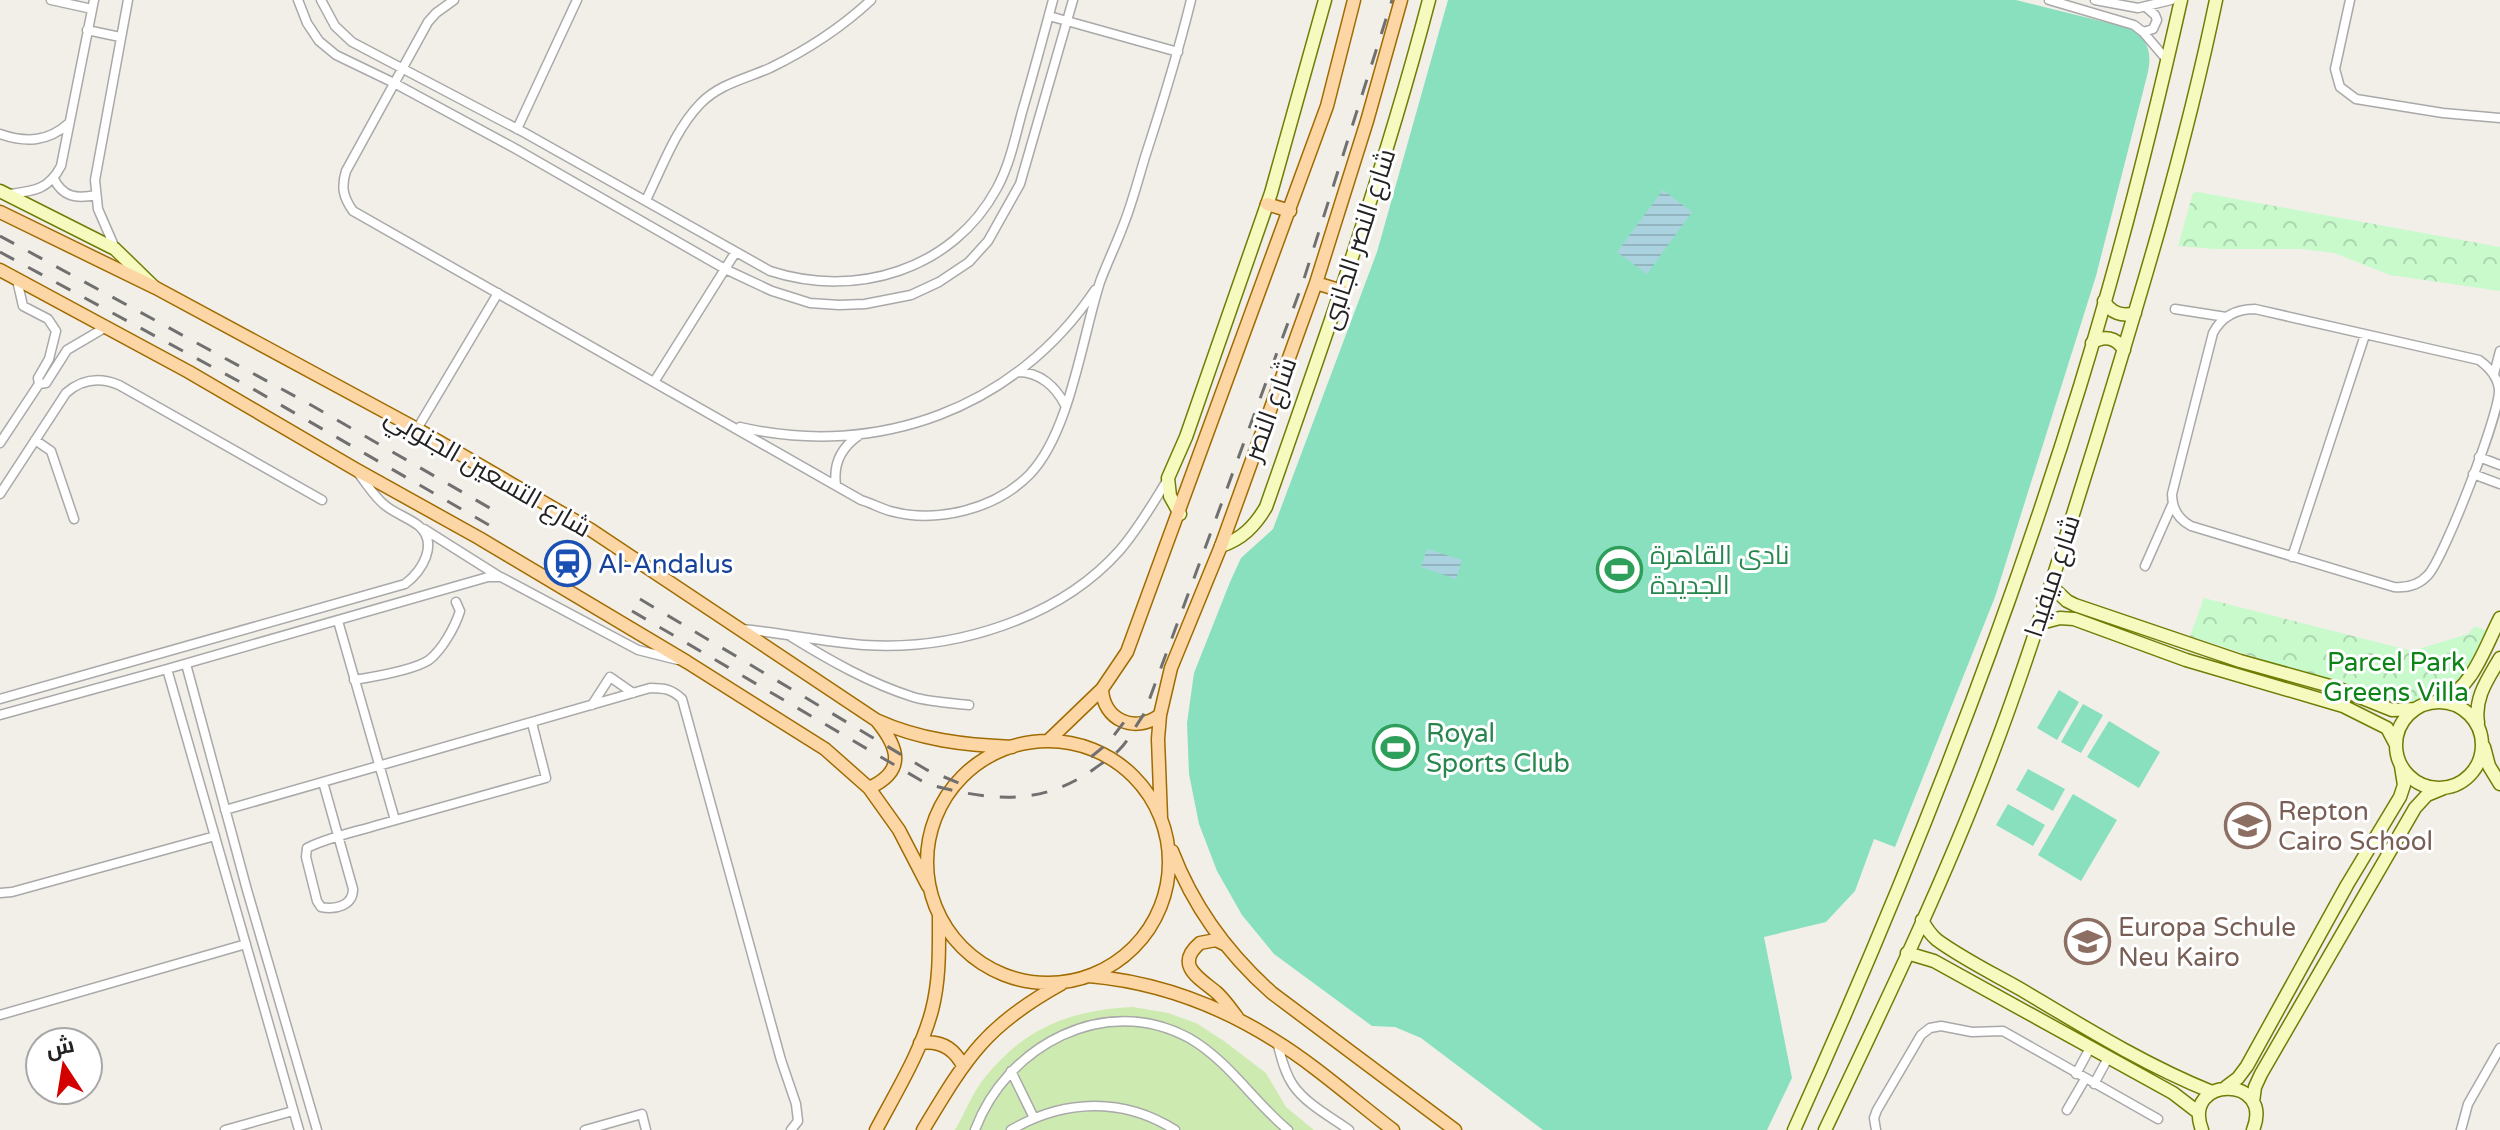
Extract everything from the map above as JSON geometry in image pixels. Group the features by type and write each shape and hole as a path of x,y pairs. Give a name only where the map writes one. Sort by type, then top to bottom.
{"main road":[{"name":"شارع النصر","path":"1048,741 1102,689 1127,652 1327,106 1354,0"},
{"name":"شارع النصر","path":"1161,818 1158,739 1171,668 1221,546 1316,283 1401,0"},
{"path":"1267,204 1290,211"},
{"name":"شارع التسعين الجنوبي","path":"0,212 156,288 417,429 591,530 876,720 915,735 951,743 1012,747"},
{"path":"0,270 189,372 479,538 687,662 825,749 869,788 899,830 952,937 989,968 1015,979 1043,983 1089,976 1112,964 1133,948 1158,913 1168,879 1166,836 1161,818 1148,794 1130,773 1107,757 1088,748 1048,741 1012,747 973,767 945,798 930,832 926,859 928,886"},
{"path":"1316,283 1342,291"},
{"path":"1102,689 1107,708 1122,721 1142,724 1160,715"},
{"path":"869,788 888,777 896,761 892,742 876,720"},
{"path":"1166,836 1192,893 1226,945 1247,970 1272,993 1455,1130"},
{"path":"876,1130 920,1043 932,1010 937,987 939,916"},
{"path":"1226,945 1211,940 1200,943 1193,950 1189,965 1193,975 1220,996 1240,1020"},
{"path":"1089,976 1159,987 1240,1020 1277,1041 1393,1130"},
{"path":"923,1130 982,1040 1023,1006 1067,981"},
{"path":"920,1043 934,1042 946,1046 956,1054 963,1066"}],"street":[{"path":"2,194 36,190 54,179 61,166 93,4 51,0"},
{"path":"115,249 102,222 96,195 96,166 128,0"},
{"path":"298,0 307,23 319,41 336,55 516,149 725,269 772,291 810,303 865,304 911,295 939,282 969,262 988,241 1020,184 1073,0"},
{"path":"321,0 335,26 352,42 646,200 735,253 785,276 815,282 846,283 877,279 907,269 948,246 981,212 1009,159 1053,0"},
{"path":"454,0 428,22 346,171 342,185 345,199 353,211 861,500 891,511 923,516 954,513 985,504 1009,492 1029,475 1046,454 1058,430 1101,281 1124,225 1191,0"},
{"path":"517,129 577,0"},
{"path":"646,200 687,119 701,102 719,89 765,70 818,41 843,25 871,0"},
{"path":"739,629 864,645 935,642 971,635 1006,624 1059,598 1095,575 1119,552 1168,478 1186,437 1267,204 1325,0"},
{"name":"شارع النصر الجانبى","path":"1221,546 1246,533 1266,507 1342,291 1402,104 1429,0"},
{"path":"2049,0 2134,25 2167,60"},
{"path":"2095,0 2128,8 2147,8 2171,0"},
{"name":"شارع ميفيدا","path":"1794,1130 1863,978 1993,645 2035,525 2104,301 2153,121 2181,0"},
{"name":"شارع ميفيدا","path":"1825,1130 1922,920 1990,760 2051,586 2172,184 2216,0"},
{"path":"2350,0 2335,69 2340,87 2356,99 2443,113 2500,118"},
{"path":"2143,32 2153,29 2157,20 2147,8"},
{"path":"1049,16 1178,52"},
{"path":"87,30 120,37"},
{"path":"0,134 18,140 33,140 56,133 69,122"},
{"path":"501,141 500,133 517,129"},
{"path":"516,149 525,144 517,129"},
{"path":"54,179 59,188 75,198 96,195"},
{"path":"2,194 115,249 156,288"},
{"path":"654,382 735,253"},
{"path":"0,443 39,384 37,380 49,359 56,331 48,319 23,306 17,279"},
{"path":"731,425 795,437 859,436 892,430 950,411 997,387 1046,348 1072,321 1101,281"},
{"path":"417,429 498,293"},
{"path":"2104,301 2115,312 2125,315 2135,313"},
{"path":"2175,309 2226,317"},
{"path":"2145,566 2172,505 2172,494 2211,340 2216,327 2226,317 2240,310 2255,309 2479,360 2494,374 2498,400 2473,474 2434,568 2417,583 2394,587 2191,526 2181,519 2172,505"},
{"path":"39,384 46,383 67,350 106,327"},
{"path":"2292,557 2365,335"},
{"path":"2092,343 2102,338 2112,339 2124,350"},
{"path":"2494,374 2500,351"},
{"path":"1018,372 1033,374 1046,381 1065,406"},
{"path":"0,494 66,393 72,387 91,380 110,381 322,500"},
{"path":"836,485 837,461 846,446 859,436"},
{"path":"35,440 51,451 74,519"},
{"path":"2479,457 2500,465"},
{"path":"355,469 385,505 501,577 638,650 687,662"},
{"path":"2473,474 2500,484"},
{"path":"1168,478 1170,496 1180,514"},
{"path":"0,699 405,584 425,560 428,545 420,527"},
{"path":"0,715 392,606 479,578 501,577"},
{"path":"2051,586 2075,605 2337,688 2392,710 2415,709 2451,696 2466,683 2500,618"},
{"path":"388,590 392,606"},
{"path":"354,680 428,660 457,620 460,611 456,602"},
{"path":"2037,624 2060,618 2074,619 2170,655 2343,706 2387,728 2396,745 2404,785 2400,797 2347,885 2247,1066 2238,1078 2206,1097 2199,1113 2202,1130"},
{"path":"338,621 395,820"},
{"path":"786,633 827,659 871,681 916,698 969,705"},
{"path":"2170,655 2175,639"},
{"path":"2500,658 2480,692 2477,711 2489,766 2500,785"},
{"path":"186,664 247,890 317,1130"},
{"path":"167,669 299,1130"},
{"path":"592,705 610,677 633,693"},
{"path":"225,810 650,688 675,691 682,699 781,1060 796,1104 798,1121 791,1130"},
{"path":"36,689 40,704"},
{"path":"2437,702 2462,708 2479,726"},
{"path":"179,710 197,706"},
{"path":"2396,745 2398,731 2415,709"},
{"path":"323,782 338,837 353,889 353,897 346,904 325,908 317,901 306,850 338,837 546,778 532,723"},
{"path":"2460,782 2478,765 2482,741"},
{"path":"2401,766 2415,780 2434,788 2444,788"},
{"path":"2253,1102 2261,1074 2415,808 2427,795 2460,782 2474,780 2500,785"},
{"path":"0,893 215,836"},
{"path":"231,894 247,890"},
{"path":"1922,920 1926,930 1937,940 1972,961 2157,1068 2212,1092"},
{"path":"0,1015 246,944"},
{"path":"1907,953 1934,961 2173,1093 2199,1113"},
{"path":"1963,977 1972,961"},
{"path":"1995,995 2003,979"},
{"path":"975,1130 988,1100 1011,1071 1037,1048 1076,1030 1101,1023 1142,1023 1187,1037 1219,1058 1288,1130"},
{"path":"1876,1130 1874,1118 1877,1110 1918,1040 1926,1031 1947,1026 1972,1032 2003,1031 2158,1119"},
{"path":"1277,1041 1285,1071 1293,1085 1304,1097 1349,1130"},
{"path":"2076,1074 2090,1048"},
{"path":"2461,1130 2468,1104 2500,1048"},
{"path":"2067,1110 2108,1058"},
{"path":"1011,1071 1034,1118"},
{"path":"2226,1087 2237,1089 2253,1102 2257,1115 2253,1130"},
{"path":"1011,1130 1034,1118 1075,1107 1109,1105 1133,1110 1175,1130"},
{"path":"225,1130 293,1111"},
{"path":"585,1130 642,1114 646,1130"}],"green space":[{"name":"نادى القاهرة الجديدة","path":"1448,0 2016,0 2129,28 2141,36 2149,52 2148,72 2096,276 1995,597 1895,847 1874,839 1855,891 1826,922 1764,937 1792,1078 1767,1130 1543,1130 1421,1038 1395,1027 1372,1026 1274,954 1242,915 1217,871 1199,824 1189,774 1187,723 1194,673 1241,558 1273,529 1377,252"},
{"path":"2193,193 2500,247 2500,291 2390,275 2334,253 2302,249 2178,246"},
{"name":"Parcel Park Greens Villa","path":"2204,598 2412,651 2468,634 2475,626 2488,631 2466,671 2451,690 2395,707 2374,696 2190,636"},
{"path":"2059,690 2079,702 2057,740 2037,728"},
{"path":"2083,704 2103,715 2081,753 2061,742"},
{"path":"2109,721 2160,752 2139,788 2087,757"},
{"path":"2028,769 2065,789 2053,811 2016,790"},
{"path":"2073,794 2117,820 2081,881 2038,855"},
{"path":"2008,804 2045,825 2033,846 1996,825"},
{"path":"1133,1007 1168,1013 1196,1023 1224,1041 1266,1073 1286,1107 1314,1130 955,1130 986,1076 1001,1059 1034,1033 1070,1017"}],"water":[{"path":"1663,190 1692,212 1647,274 1617,252"},
{"path":"1427,549 1462,560 1456,579 1421,567"}],"railway":[{"path":"632,611 927,784 992,797 1033,795 1074,781 1113,755 1126,742 1144,714 1303,282 1392,0"},
{"path":"0,236 311,405 502,515"},
{"path":"0,252 253,389 494,528"},
{"path":"640,599 927,770 959,783"},
{"path":"1091,757 1108,743 1131,713"}],"place":[{"name":"Al-Andalus","path":"567,564"},
{"name":"نادى القاهرة الجديدة","path":"1619,570"},
{"name":"Royal Sports Club","path":"1395,748"},
{"name":"Repton Cairo School","path":"2247,826"},
{"name":"Europa Schule Neu Kairo","path":"2087,942"}]}
